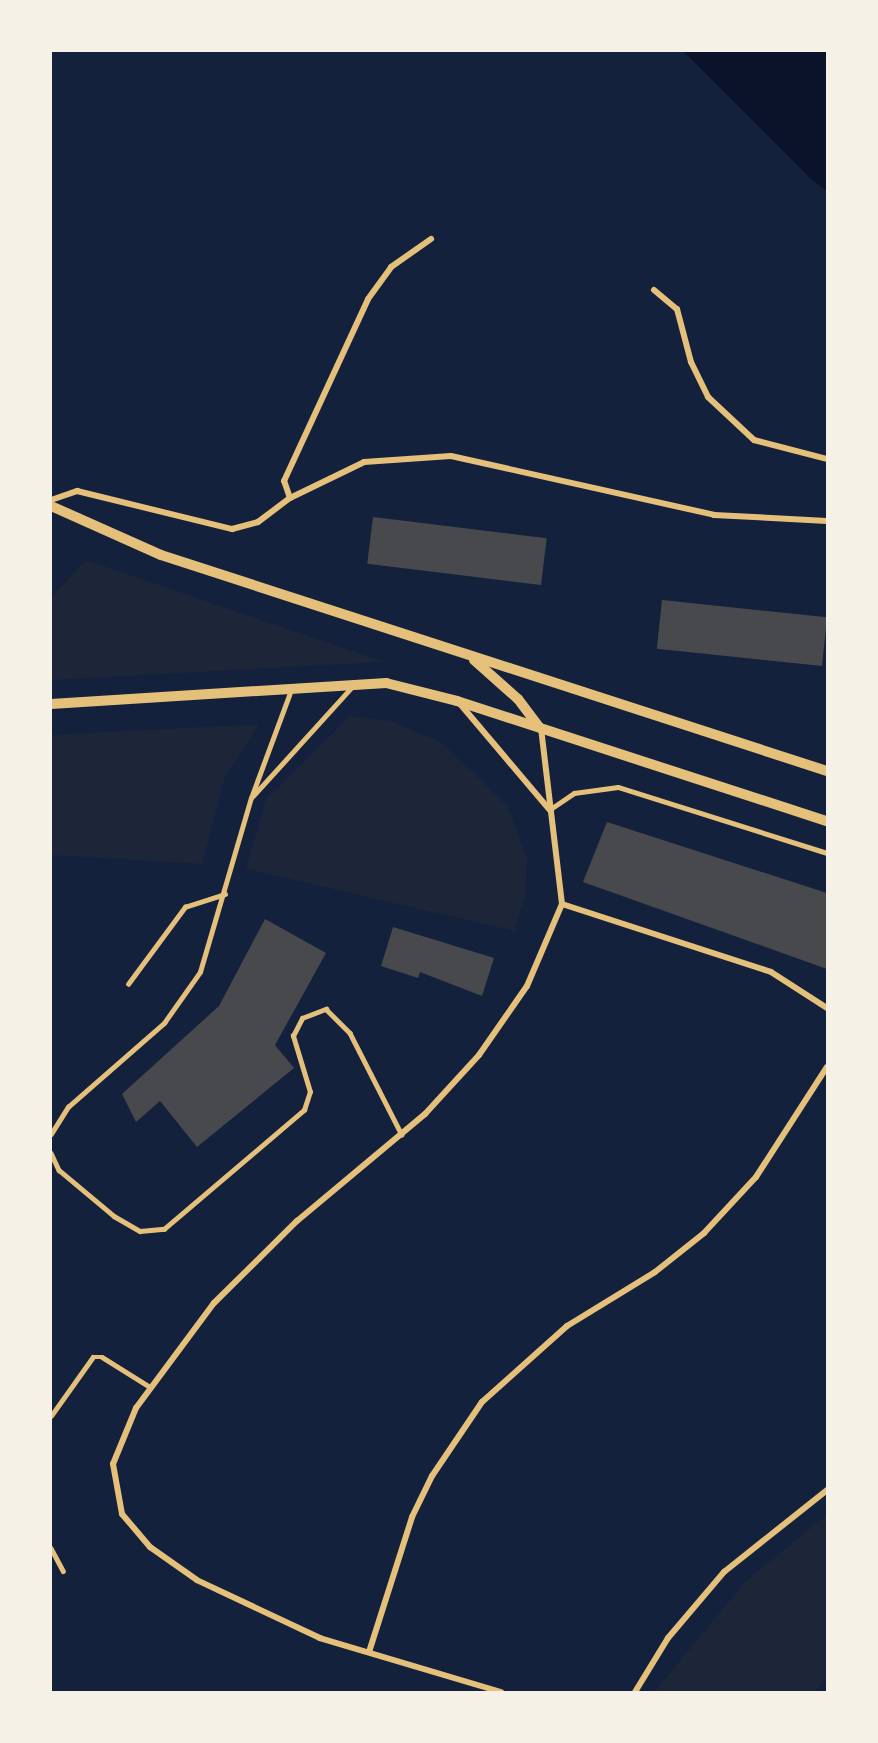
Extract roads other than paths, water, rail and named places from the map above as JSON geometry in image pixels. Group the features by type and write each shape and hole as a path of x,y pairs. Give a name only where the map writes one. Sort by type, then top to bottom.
{"street":[{"path":"290,498 284,481 368,299 391,267 431,239"},
{"path":"654,290 677,309 691,362 708,397 754,440 827,459"},
{"path":"51,500 65,493 90,493 225,530 258,522 290,498 364,462 451,456 714,515 827,521"},
{"path":"51,506 161,555 827,771"},
{"path":"465,653 502,682 541,728 549,810 561,865 562,904 547,946 503,1023 403,1135 267,1248 214,1303 150,1387 118,1446 115,1498 150,1547 197,1580 275,1621 501,1692"},
{"path":"51,705 291,690 356,683 387,683 457,701 827,821"},
{"path":"457,701 549,810"},
{"path":"562,904 771,972 827,1008"},
{"path":"369,1652 412,1517 443,1457 482,1402 552,1338 655,1272 704,1233 756,1177 827,1067"},
{"path":"635,1692 669,1638 724,1572 827,1490"}],"lane":[{"path":"251,798 356,683"},
{"path":"51,1134 68,1107 177,1009 200,972 225,894 251,798 291,690"},
{"path":"549,810 581,791 618,787 827,853"},
{"path":"128,984 185,907 225,894"},
{"path":"51,1153 59,1170 114,1216 140,1231 164,1229 304,1110 310,1092 293,1036 302,1018 326,1009 350,1033 403,1135"},
{"path":"51,1416 93,1357 102,1357 150,1387"},
{"path":"51,1548 63,1571"}]}
